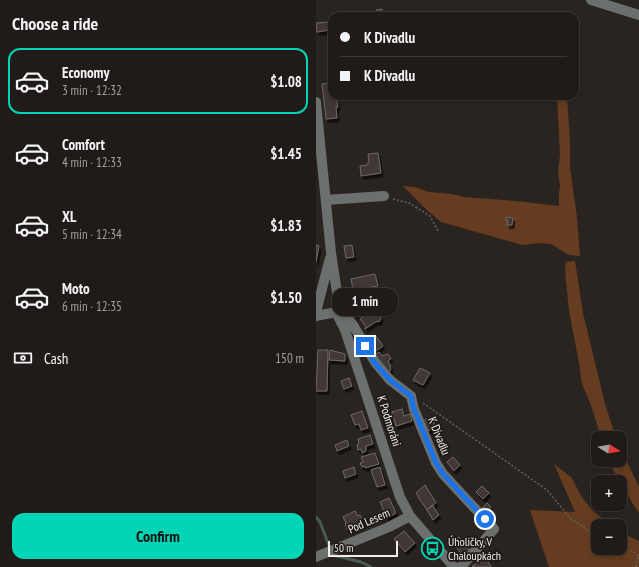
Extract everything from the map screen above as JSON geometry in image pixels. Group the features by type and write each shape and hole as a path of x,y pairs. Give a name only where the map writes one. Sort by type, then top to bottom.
{"street":[{"path":"591,0 639,15"},
{"name":"K Podmoráni","path":"316,102 331,252 338,299 336,312 345,330 400,497 410,516 454,567"},
{"path":"326,200 384,196"},
{"path":"316,312 331,252"},
{"path":"316,316 336,312 346,316 353,325 374,362 390,380 411,396"},
{"name":"K Divadlu","path":"411,396 414,409 436,463 443,474 494,529 461,567"},
{"name":"Pod Lesem","path":"316,557 389,527 410,516"}],"path":[{"path":"384,196 409,203 430,216 438,231"},
{"path":"411,396 547,490 570,518 591,532"},
{"path":"627,548 639,556 636,567"}],"shaded area":[{"path":"557,100 567,100 570,166 577,218 580,256 569,255 551,244 538,243 522,245 441,222 403,186 415,187 429,192 452,194 464,197 559,206 560,185 558,173 560,155"},
{"path":"575,261 583,313 605,404 614,431 599,431 591,405 582,384 569,311 565,269 566,262"},
{"path":"627,462 639,487 639,513 627,492 627,475 617,475 612,467 627,467"},
{"path":"554,464 572,478 581,496 591,508 591,511 603,519 591,519 591,555 627,555 627,535 639,541 639,567 549,567 530,510 575,512"}],"building":[{"path":"382,9 382,12 376,12 376,10"},
{"path":"328,22 328,30 317,32 316,23"},
{"path":"328,83 328,100 337,100 337,118 326,119 322,84"},
{"path":"378,153 381,173 361,176 360,166 367,165 369,161 368,154"},
{"path":"506,217 513,218 512,225 507,225 508,220 506,220"},
{"path":"316,245 319,246 316,262"},
{"path":"352,245 354,257 346,258 344,246"},
{"path":"375,274 378,286 353,290 351,279"},
{"path":"358,307 361,310 356,315 353,312"},
{"path":"375,309 381,318 380,321 377,321 365,329 366,327 360,319"},
{"path":"375,335 383,346 373,353 365,342"},
{"path":"318,350 328,350 327,391 316,391"},
{"path":"330,350 345,354 345,361 329,360"},
{"path":"379,352 382,356 388,354 391,359 388,361 391,370 387,373 374,355"},
{"path":"420,368 430,373 423,385 413,380"},
{"path":"349,378 352,386 344,389 341,381"},
{"path":"402,409 404,416 410,414 412,421 396,426 392,412"},
{"path":"362,411 368,428 361,430 359,424 355,425 351,415"},
{"path":"431,417 436,427 428,431 423,421"},
{"path":"370,435 373,444 366,446 366,451 362,453 361,449 358,450 358,439"},
{"path":"347,440 349,446 337,451 335,445"},
{"path":"375,453 379,464 365,468 365,466 362,467 360,463 363,462 361,457"},
{"path":"453,457 460,465 454,471 447,462"},
{"path":"354,467 356,474 345,478 343,471"},
{"path":"380,467 385,485 377,487 371,470"},
{"path":"425,485 436,503 427,510 416,493"},
{"path":"482,486 489,493 483,499 476,492"},
{"path":"389,498 396,513 387,518 380,502"},
{"path":"487,503 491,507 485,513 481,509"},
{"path":"432,505 439,515 433,520 427,510"},
{"path":"355,511 358,516 360,515 362,518 359,519 361,522 347,529 343,517"},
{"path":"404,531 415,543 405,552 394,539"},
{"path":"459,537 467,544 465,545 470,550 463,556 452,542"},
{"path":"483,553 491,567 473,567 472,566 478,563 475,558"}],"waterway":[{"path":"316,517 320,522 330,548"},
{"path":"332,554 361,562 371,567"}],"place":[{"name":"Úholičky, V Chaloupkách","path":"433,549"}],"route":[{"path":"365,346 374,362 390,380 411,396 414,409 436,463 443,474 485,519"}]}
